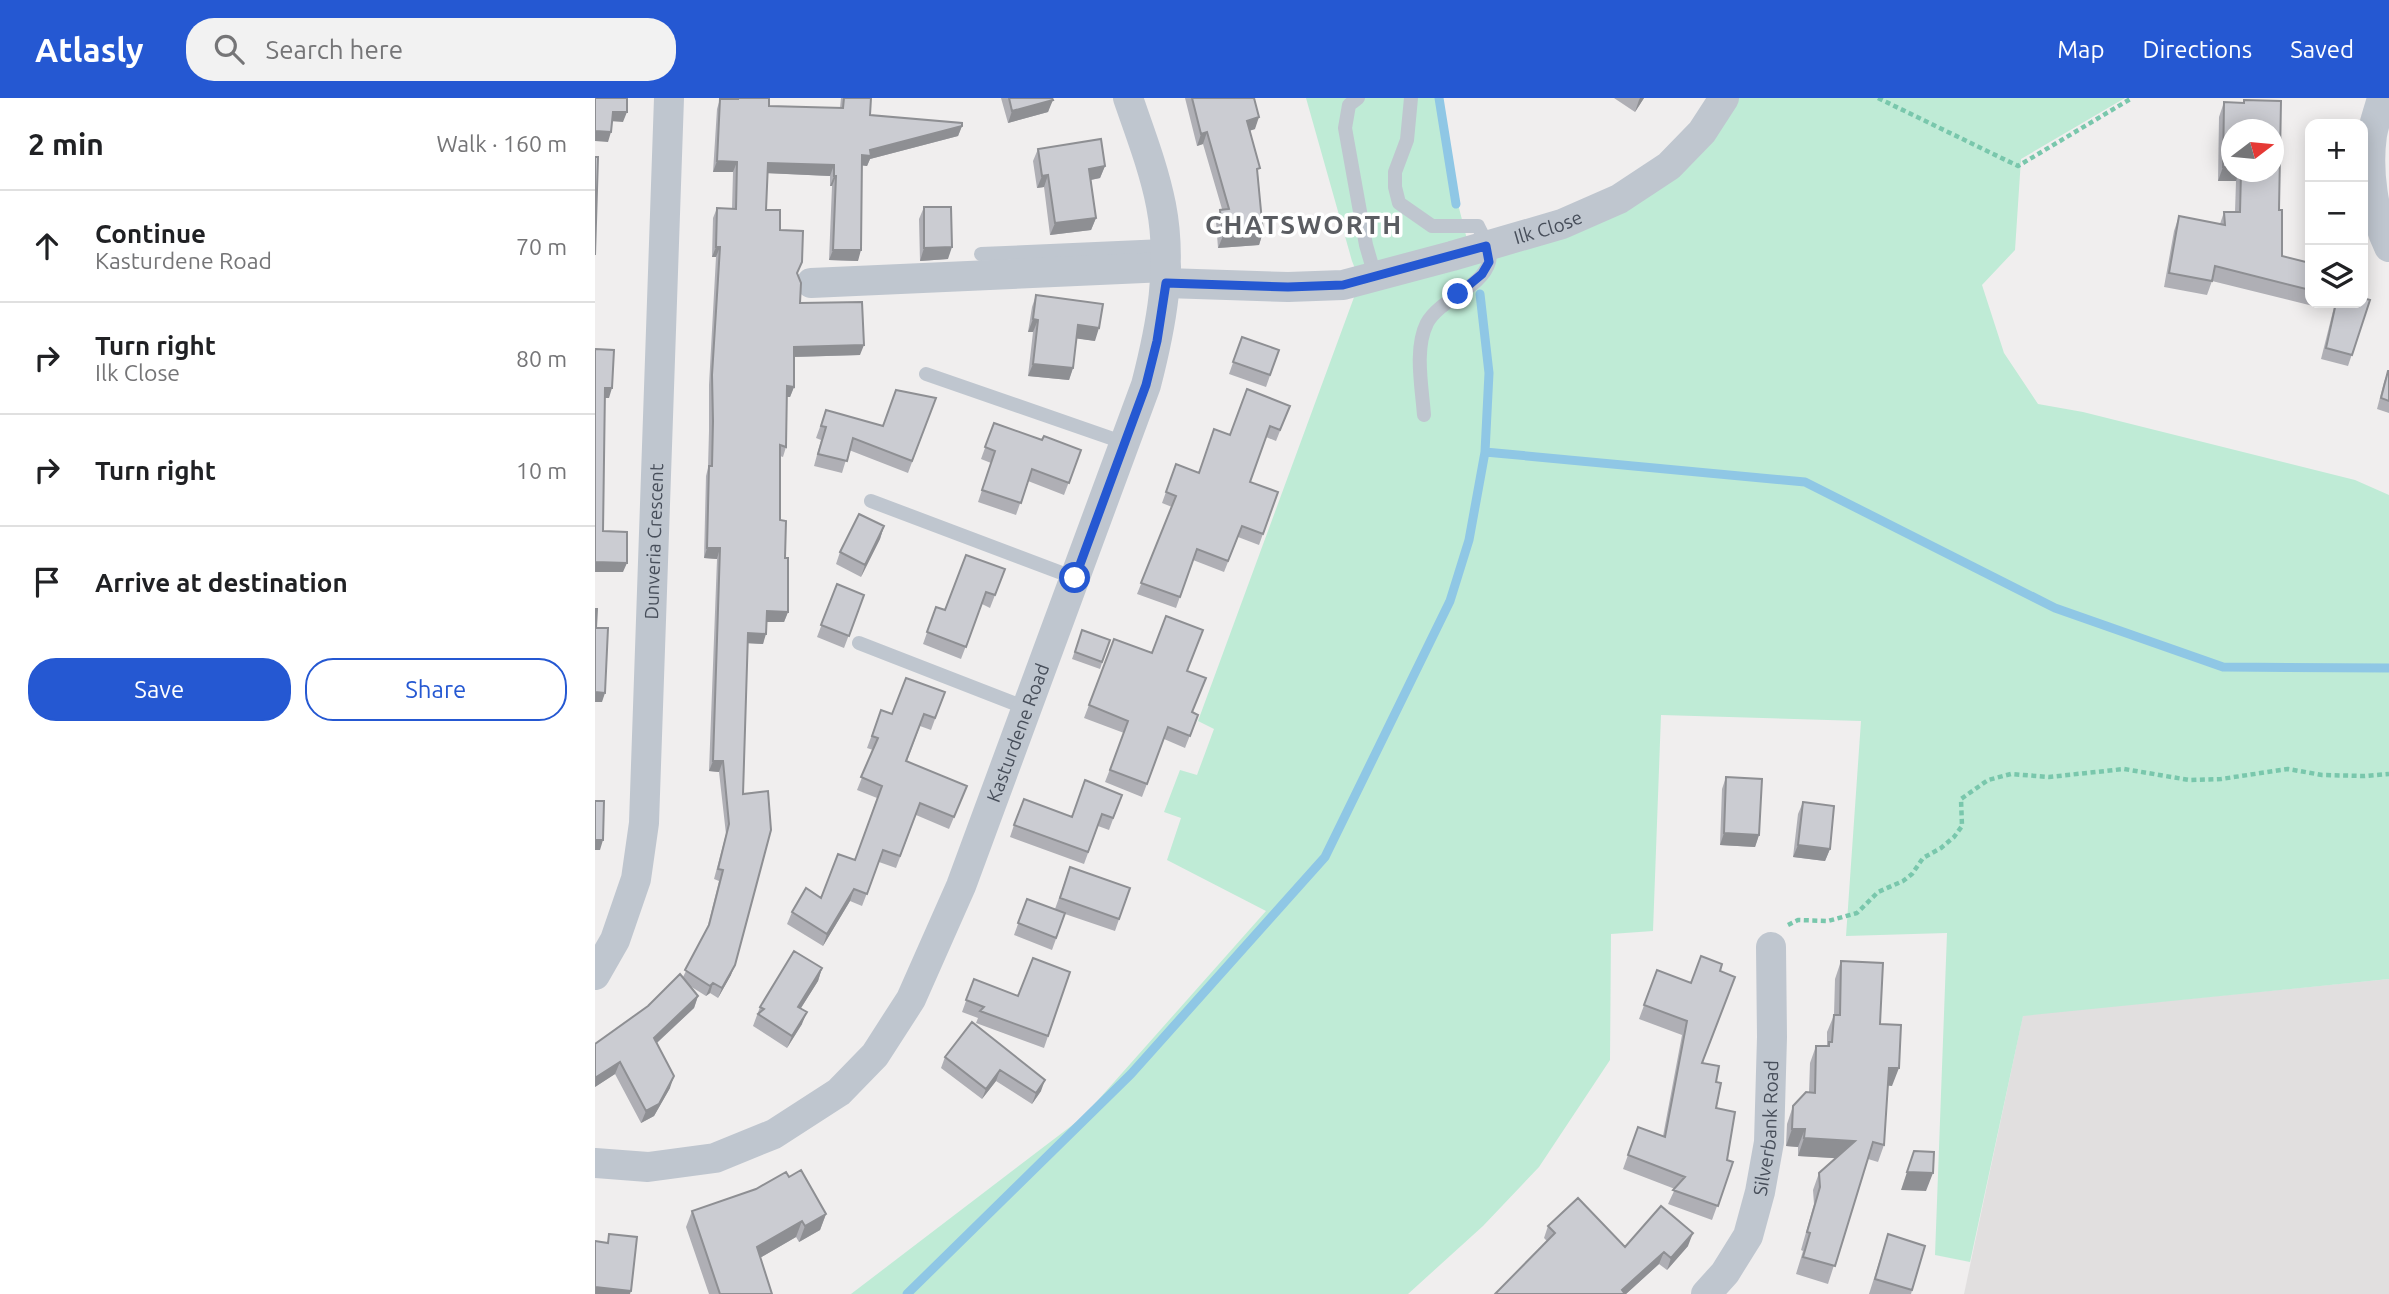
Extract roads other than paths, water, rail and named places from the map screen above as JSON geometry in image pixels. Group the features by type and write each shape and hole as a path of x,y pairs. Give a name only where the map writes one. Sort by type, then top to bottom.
{"street":[{"name":"Dunveria Crescent","path":"595,975 615,940 636,879 644,823 669,98"},
{"name":"Kasturdene Road","path":"595,1163 648,1167 715,1158 774,1134 839,1092 875,1055 911,999 961,887 1125,443 1149,374 1157,341 1165,265 1162,206 1128,98"},
{"name":"Ilk Close","path":"811,283 1165,265 1288,287 1343,285 1562,224 1619,199 1669,166 1702,132 1724,98"},
{"path":"2382,98 2372,134 2371,181 2381,230 2389,247"},
{"name":"Silverbank Road","path":"1706,1294 1725,1273 1748,1236 1760,1192 1769,1142 1771,947"}],"lane":[{"path":"1358,98 1349,104 1345,128 1366,245 1375,276"},
{"path":"1411,98 1407,140 1395,172 1399,203 1432,226 1478,226 1489,262 1482,274 1432,314 1425,326 1420,357 1424,415"},
{"path":"981,254 1165,265"},
{"path":"926,374 1125,443"},
{"path":"871,501 1075,578"},
{"path":"859,643 1026,708"}],"waterway":[{"path":"1439,98 1456,204"},
{"path":"907,1294 1131,1074 1325,857 1450,601 1469,540 1485,452 1489,373 1480,294"},
{"path":"1485,452 1805,482 2055,608 2223,667 2389,668"}],"district":[{"name":"CHATSWORTH","path":"1304,225"}]}
